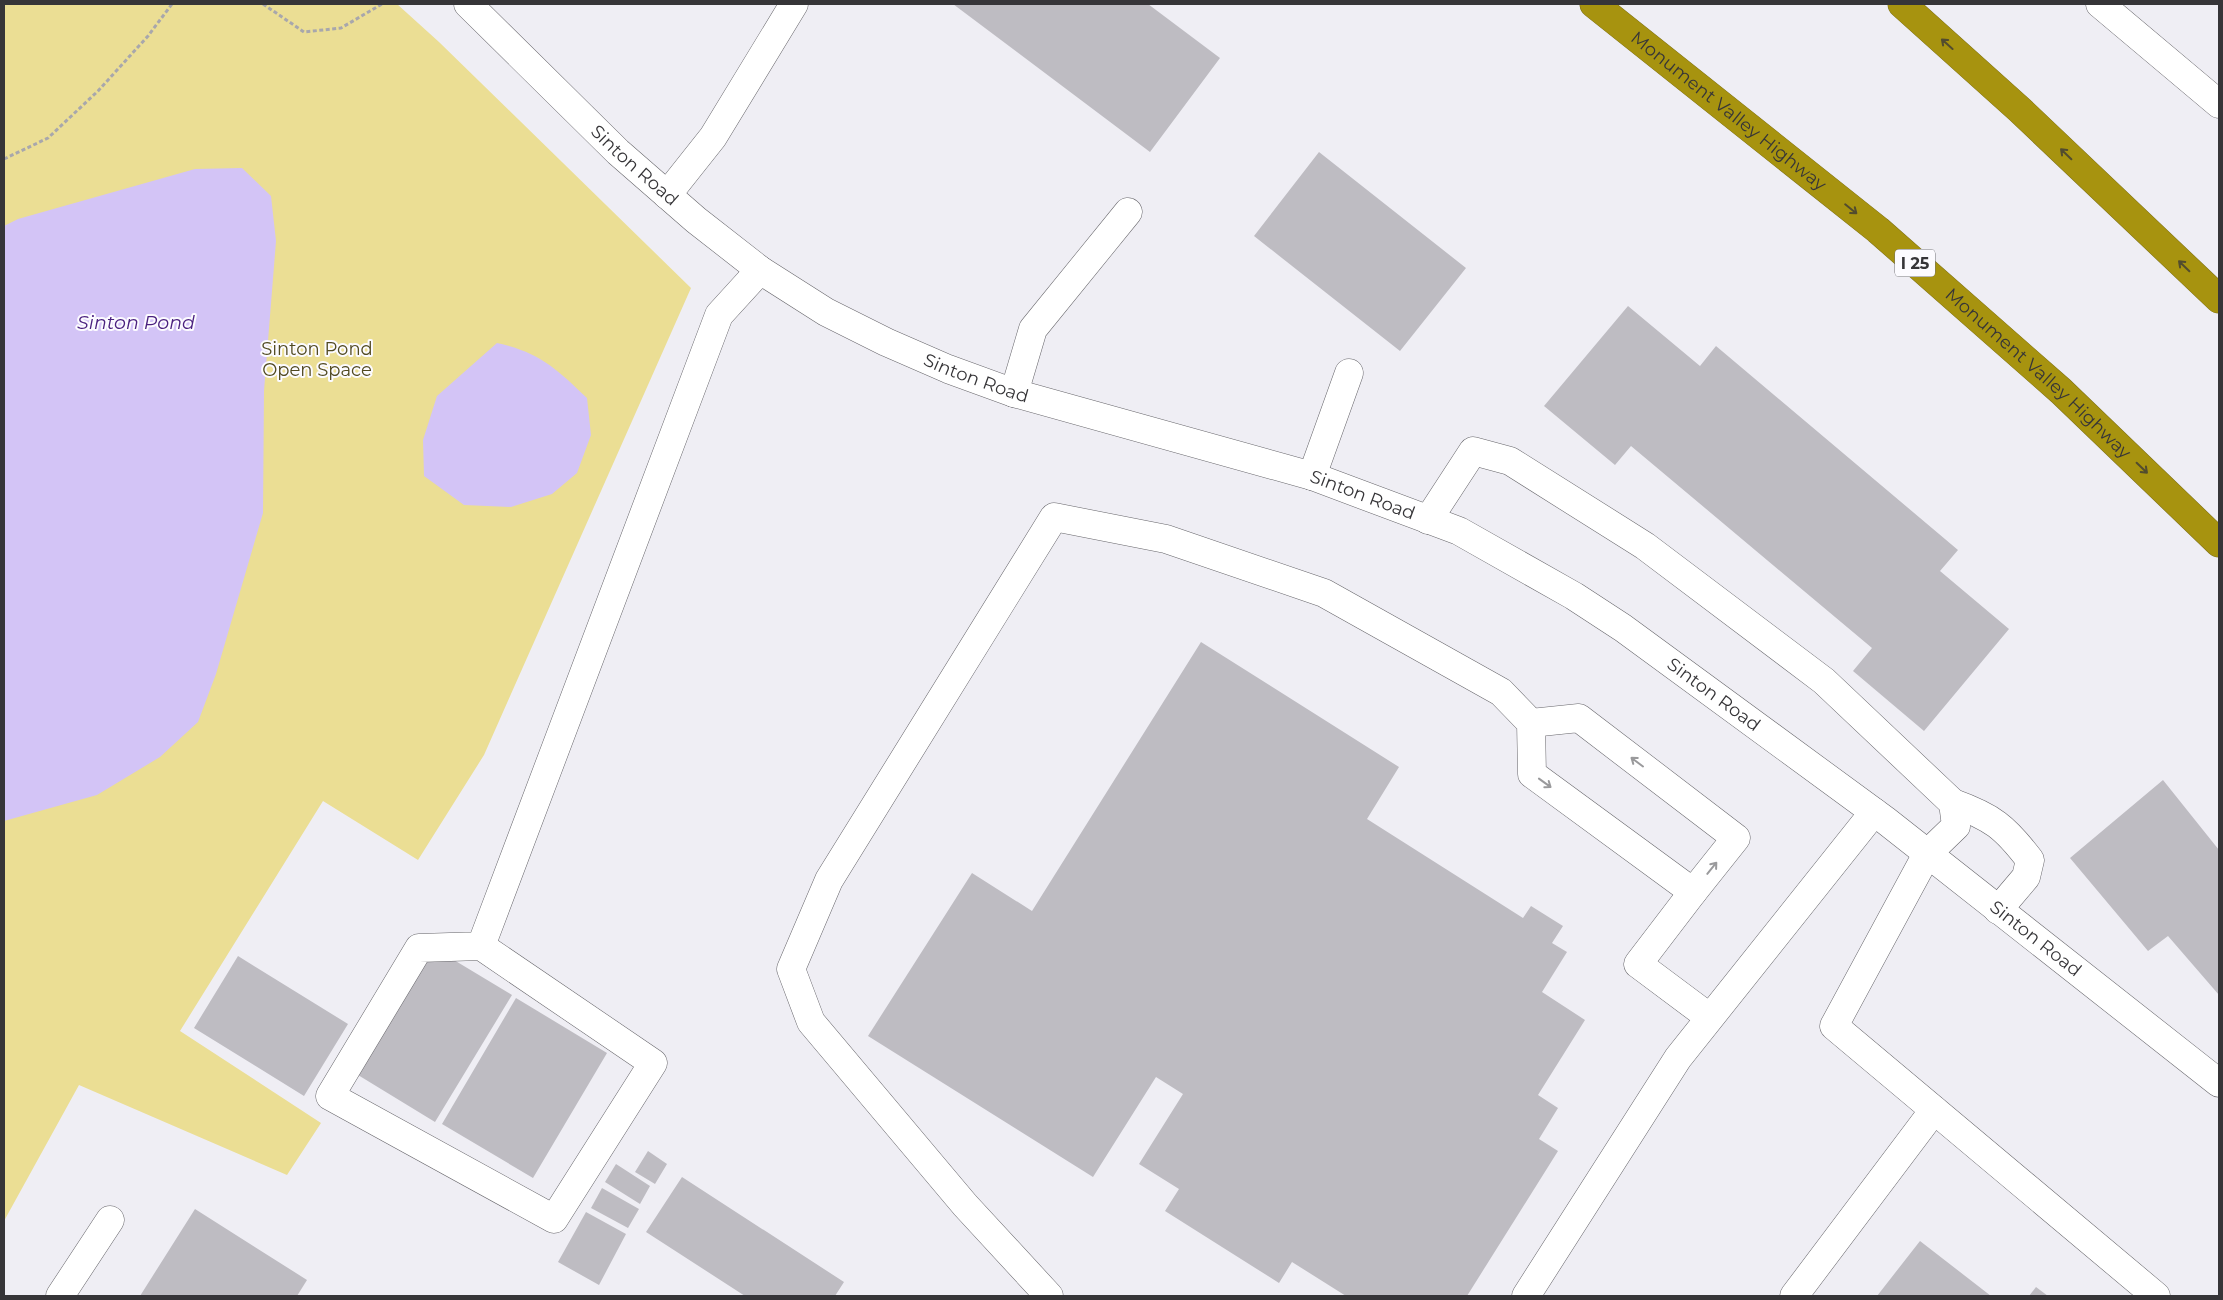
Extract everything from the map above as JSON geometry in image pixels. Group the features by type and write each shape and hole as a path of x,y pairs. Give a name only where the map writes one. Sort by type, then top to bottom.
{"highway":[{"name":"Monument Valley Highway","path":"1594,4 1878,230 2061,391 2219,543"},
{"path":"1902,4 2020,110 2219,299"}],"street":[{"name":"Sinton Road","path":"468,4 618,152 703,226 760,270 826,312 886,342 948,369 1014,393 1312,476 1459,532 1516,562 1623,628 1874,812 2219,1084"},
{"path":"667,195 713,137 794,4"},
{"path":"2100,4 2219,104"},
{"path":"1014,393 1033,329 1128,212"},
{"path":"481,946 719,315 760,270"},
{"path":"1312,476 1349,373"},
{"path":"1428,520 1473,451 1510,461 1645,546 1824,681 1953,803 1982,814 2011,835 2030,860 2026,877 1998,910"},
{"path":"1048,1296 965,1205 811,1022 791,969 829,880 1054,516 1166,539 1324,593 1501,692 1532,723 1532,774 1693,892"},
{"path":"1532,723 1579,718 1736,838 1638,964 1709,1017"},
{"path":"1953,803 1956,826 1928,854 1834,1026 2156,1296"},
{"path":"1526,1296 1678,1058 1874,812"},
{"path":"481,946 653,1063 554,1219 330,1096 419,948 481,946"},
{"path":"1794,1296 1934,1110"},
{"path":"60,1296 110,1220"}],"path":[{"path":"4,159 48,138 98,91 142,43 172,4"},
{"path":"263,4 304,32 341,28 382,4"}],"green space":[{"name":"Sinton Pond Open Space","path":"4,4 397,4 439,42 691,288 484,755 418,860 323,801 180,1031 321,1123 287,1175 79,1085 4,1221"}],"water":[{"name":"Sinton Pond","path":"242,168 271,196 276,241 264,391 263,513 216,674 198,722 160,757 97,795 4,821 4,226 18,219 195,169"},
{"path":"497,343 525,351 546,363 566,378 587,398 591,435 577,473 552,494 511,507 464,505 424,476 423,440 437,396"}],"building":[{"path":"953,4 1148,4 1220,58 1150,152"},
{"path":"1319,152 1466,268 1400,351 1254,236"},
{"path":"1628,306 1700,366 1716,346 1958,550 1940,571 2009,629 1924,731 1853,671 1872,648 1631,446 1615,465 1544,406"},
{"path":"1201,642 1399,767 1367,819 1523,918 1531,906 1563,926 1552,943 1567,952 1542,992 1585,1020 1538,1095 1558,1108 1539,1139 1558,1151 1467,1296 1346,1296 1292,1262 1279,1283 1165,1211 1179,1189 1139,1164 1183,1094 1156,1077 1093,1177 868,1036 972,873 1032,911"},
{"path":"2163,780 2219,850 2219,995 2168,936 2148,951 2070,858"},
{"path":"434,948 512,995 435,1122 358,1075"},
{"path":"238,956 348,1024 304,1096 194,1028"},
{"path":"516,998 607,1053 533,1178 442,1124"},
{"path":"648,1151 667,1164 655,1184 635,1172"},
{"path":"616,1164 650,1186 640,1204 605,1182"},
{"path":"682,1177 844,1282 835,1296 745,1296 646,1232"},
{"path":"602,1188 639,1209 628,1228 591,1208"},
{"path":"195,1209 307,1280 297,1296 140,1296"},
{"path":"586,1212 626,1234 599,1285 558,1262"},
{"path":"1920,1241 1991,1296 1877,1296"},
{"path":"2036,1287 2048,1296 2029,1296"}]}
